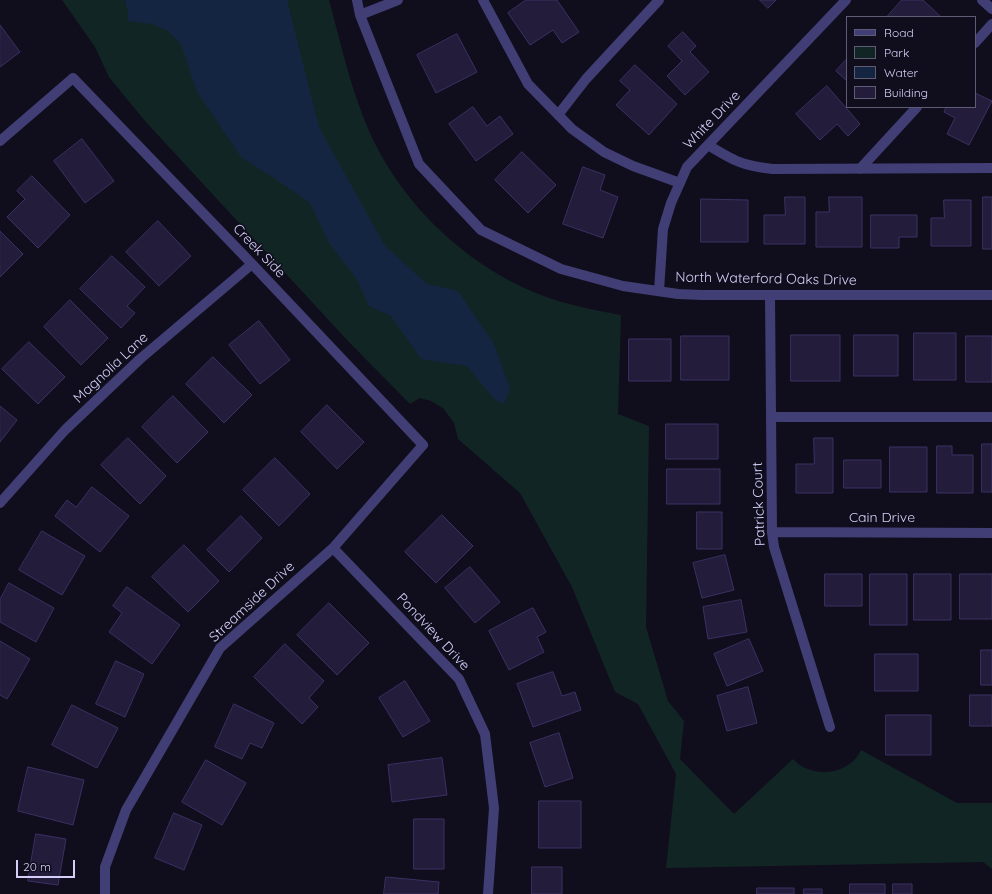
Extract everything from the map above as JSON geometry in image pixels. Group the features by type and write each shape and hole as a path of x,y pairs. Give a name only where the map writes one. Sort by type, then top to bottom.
{"street":[{"name":"North Waterford Oaks Drive","path":"357,0 360,15 420,164 481,230 561,269 623,286 702,295 992,295"},
{"path":"360,15 398,0"},
{"path":"484,0 528,84 572,129 604,152 634,166 680,183"},
{"path":"558,115 586,79 659,0"},
{"name":"White Drive","path":"659,291 663,229 671,203 687,167 846,0"},
{"path":"982,0 992,9"},
{"path":"976,42 992,24"},
{"name":"Creek Side","path":"0,141 73,78 423,445"},
{"path":"860,169 917,108"},
{"path":"708,145 731,159 755,167 860,169 992,168"},
{"name":"Magnolia Lane","path":"0,504 65,430 140,359 252,264"},
{"name":"Patrick Court","path":"770,295 772,532 774,547 830,727"},
{"path":"771,417 992,417"},
{"name":"Streamside Drive","path":"105,894 105,867 126,810 220,648 333,548 423,445"},
{"name":"Cain Drive","path":"772,532 992,533"},
{"name":"Pondview Drive","path":"333,548 460,679 485,734 494,808 488,894"}],"green space":[{"path":"62,0 329,0 351,81 372,138 388,167 407,194 428,219 453,242 479,262 507,279 536,293 557,300 589,309 621,315 618,414 649,426 646,627 668,701 684,721 680,759 734,814 793,759 810,770 829,772 839,770 848,765 855,759 861,750 957,803 992,803 992,869 983,862 666,868 676,774 638,704 615,692 572,587 520,493 458,439 454,423 443,408 431,401 420,398 410,404 348,341 145,121 109,77 95,47"}],"water":[{"path":"125,0 287,0 319,127 385,246 427,284 458,291 494,344 510,389 504,404 494,399 467,366 421,359 391,316 369,306 356,278 329,243 310,203 242,158 197,92 181,44 168,31 151,24 128,21 128,12"}],"building":[{"path":"526,0 557,0 579,32 562,43 553,30 530,45 508,13"},
{"path":"760,0 776,0 768,8"},
{"path":"902,0 923,0 940,16 888,16"},
{"path":"0,25 20,52 0,67"},
{"path":"683,32 696,46 690,52 709,72 685,95 667,76 682,61 668,46"},
{"path":"457,34 477,72 436,93 417,55"},
{"path":"846,60 846,80 836,71"},
{"path":"635,65 677,104 649,135 616,105 630,90 620,81"},
{"path":"827,86 860,124 848,136 837,124 820,140 796,114"},
{"path":"976,93 992,101 969,145 947,134 955,118 944,112 946,108 976,108"},
{"path":"473,107 487,126 500,116 513,134 476,161 449,124"},
{"path":"82,139 114,181 85,203 54,161"},
{"path":"522,152 556,185 528,213 495,180"},
{"path":"583,167 605,175 600,190 618,197 603,238 563,224"},
{"path":"32,176 70,215 38,248 7,217 25,199 17,191"},
{"path":"785,197 805,197 805,244 764,244 764,215 785,215"},
{"path":"829,197 862,197 862,247 816,247 816,212 829,212"},
{"path":"983,197 992,197 992,249 983,249"},
{"path":"701,199 748,200 748,242 701,242"},
{"path":"944,200 971,200 971,246 931,246 931,218 944,218"},
{"path":"871,215 917,215 917,237 899,237 899,248 871,248"},
{"path":"158,221 191,256 159,286 126,252"},
{"path":"0,231 23,254 0,277"},
{"path":"112,256 145,287 127,306 135,313 121,328 80,289"},
{"path":"70,300 108,338 81,365 44,327"},
{"path":"259,321 290,360 260,384 229,345"},
{"path":"914,333 956,333 956,380 914,380"},
{"path":"791,335 840,335 840,381 791,381"},
{"path":"854,335 898,335 898,376 854,376"},
{"path":"681,336 729,336 729,380 681,380"},
{"path":"966,336 992,336 992,382 966,382"},
{"path":"629,339 671,339 671,381 629,381"},
{"path":"29,342 65,377 38,404 2,369"},
{"path":"213,357 252,395 224,423 186,384"},
{"path":"173,396 208,432 177,463 142,427"},
{"path":"327,405 364,442 337,469 301,432"},
{"path":"0,406 17,420 0,442"},
{"path":"666,424 718,424 718,459 666,459"},
{"path":"128,438 166,476 140,504 101,465"},
{"path":"814,438 833,438 833,493 796,493 796,464 814,464"},
{"path":"982,444 992,444 992,492 982,492"},
{"path":"937,446 952,446 952,455 973,455 973,493 937,493"},
{"path":"890,447 927,447 927,492 890,492"},
{"path":"275,458 310,494 279,526 243,490"},
{"path":"844,460 881,460 881,488 844,488"},
{"path":"667,469 720,469 720,504 667,504"},
{"path":"92,487 129,516 100,552 55,516 67,500 76,507"},
{"path":"697,512 722,512 722,549 697,549"},
{"path":"442,515 473,546 436,583 405,552"},
{"path":"241,516 262,538 229,572 207,550"},
{"path":"42,531 85,556 62,595 19,570"},
{"path":"184,545 219,581 188,612 152,577"},
{"path":"725,555 734,590 702,598 693,563"},
{"path":"470,567 500,602 475,623 445,588"},
{"path":"825,574 862,574 862,606 825,606"},
{"path":"870,574 907,574 907,625 870,625"},
{"path":"914,574 951,574 951,620 914,620"},
{"path":"960,574 992,574 992,619 960,619"},
{"path":"9,583 54,608 36,642 0,622 0,600"},
{"path":"127,587 180,625 152,664 109,632 122,613 113,606"},
{"path":"741,600 747,632 708,639 703,607"},
{"path":"329,603 369,643 337,675 297,635"},
{"path":"533,608 546,632 537,637 544,652 509,670 489,631"},
{"path":"749,639 763,671 727,686 714,654"},
{"path":"0,641 30,659 7,699 0,695"},
{"path":"285,644 324,681 309,698 318,707 302,724 254,677"},
{"path":"981,650 992,650 992,685 981,685"},
{"path":"875,654 918,654 918,691 875,691"},
{"path":"116,661 144,674 125,717 96,704"},
{"path":"553,672 562,696 575,692 581,710 533,727 517,684"},
{"path":"405,681 430,721 403,737 379,698"},
{"path":"748,687 757,723 727,731 717,696"},
{"path":"970,695 992,695 992,726 970,726"},
{"path":"234,704 274,723 262,748 250,743 242,759 215,747"},
{"path":"72,705 118,728 97,768 52,745"},
{"path":"886,715 931,715 931,755 886,755"},
{"path":"559,733 573,778 545,787 530,743"},
{"path":"442,758 447,795 392,802 388,765"},
{"path":"206,760 246,783 222,825 182,802"},
{"path":"28,767 84,780 73,825 18,811"},
{"path":"539,801 581,801 581,848 539,848"},
{"path":"174,813 202,825 184,870 155,858"},
{"path":"414,819 444,819 444,869 414,869"},
{"path":"36,834 66,839 58,885 28,881"},
{"path":"532,867 562,867 562,894 532,894"},
{"path":"386,877 439,882 438,894 384,894"},
{"path":"850,884 885,884 885,894 850,894"},
{"path":"893,884 912,884 912,894 893,894"},
{"path":"757,888 794,888 794,894 757,894"},
{"path":"804,889 822,889 822,894 804,894"}]}
